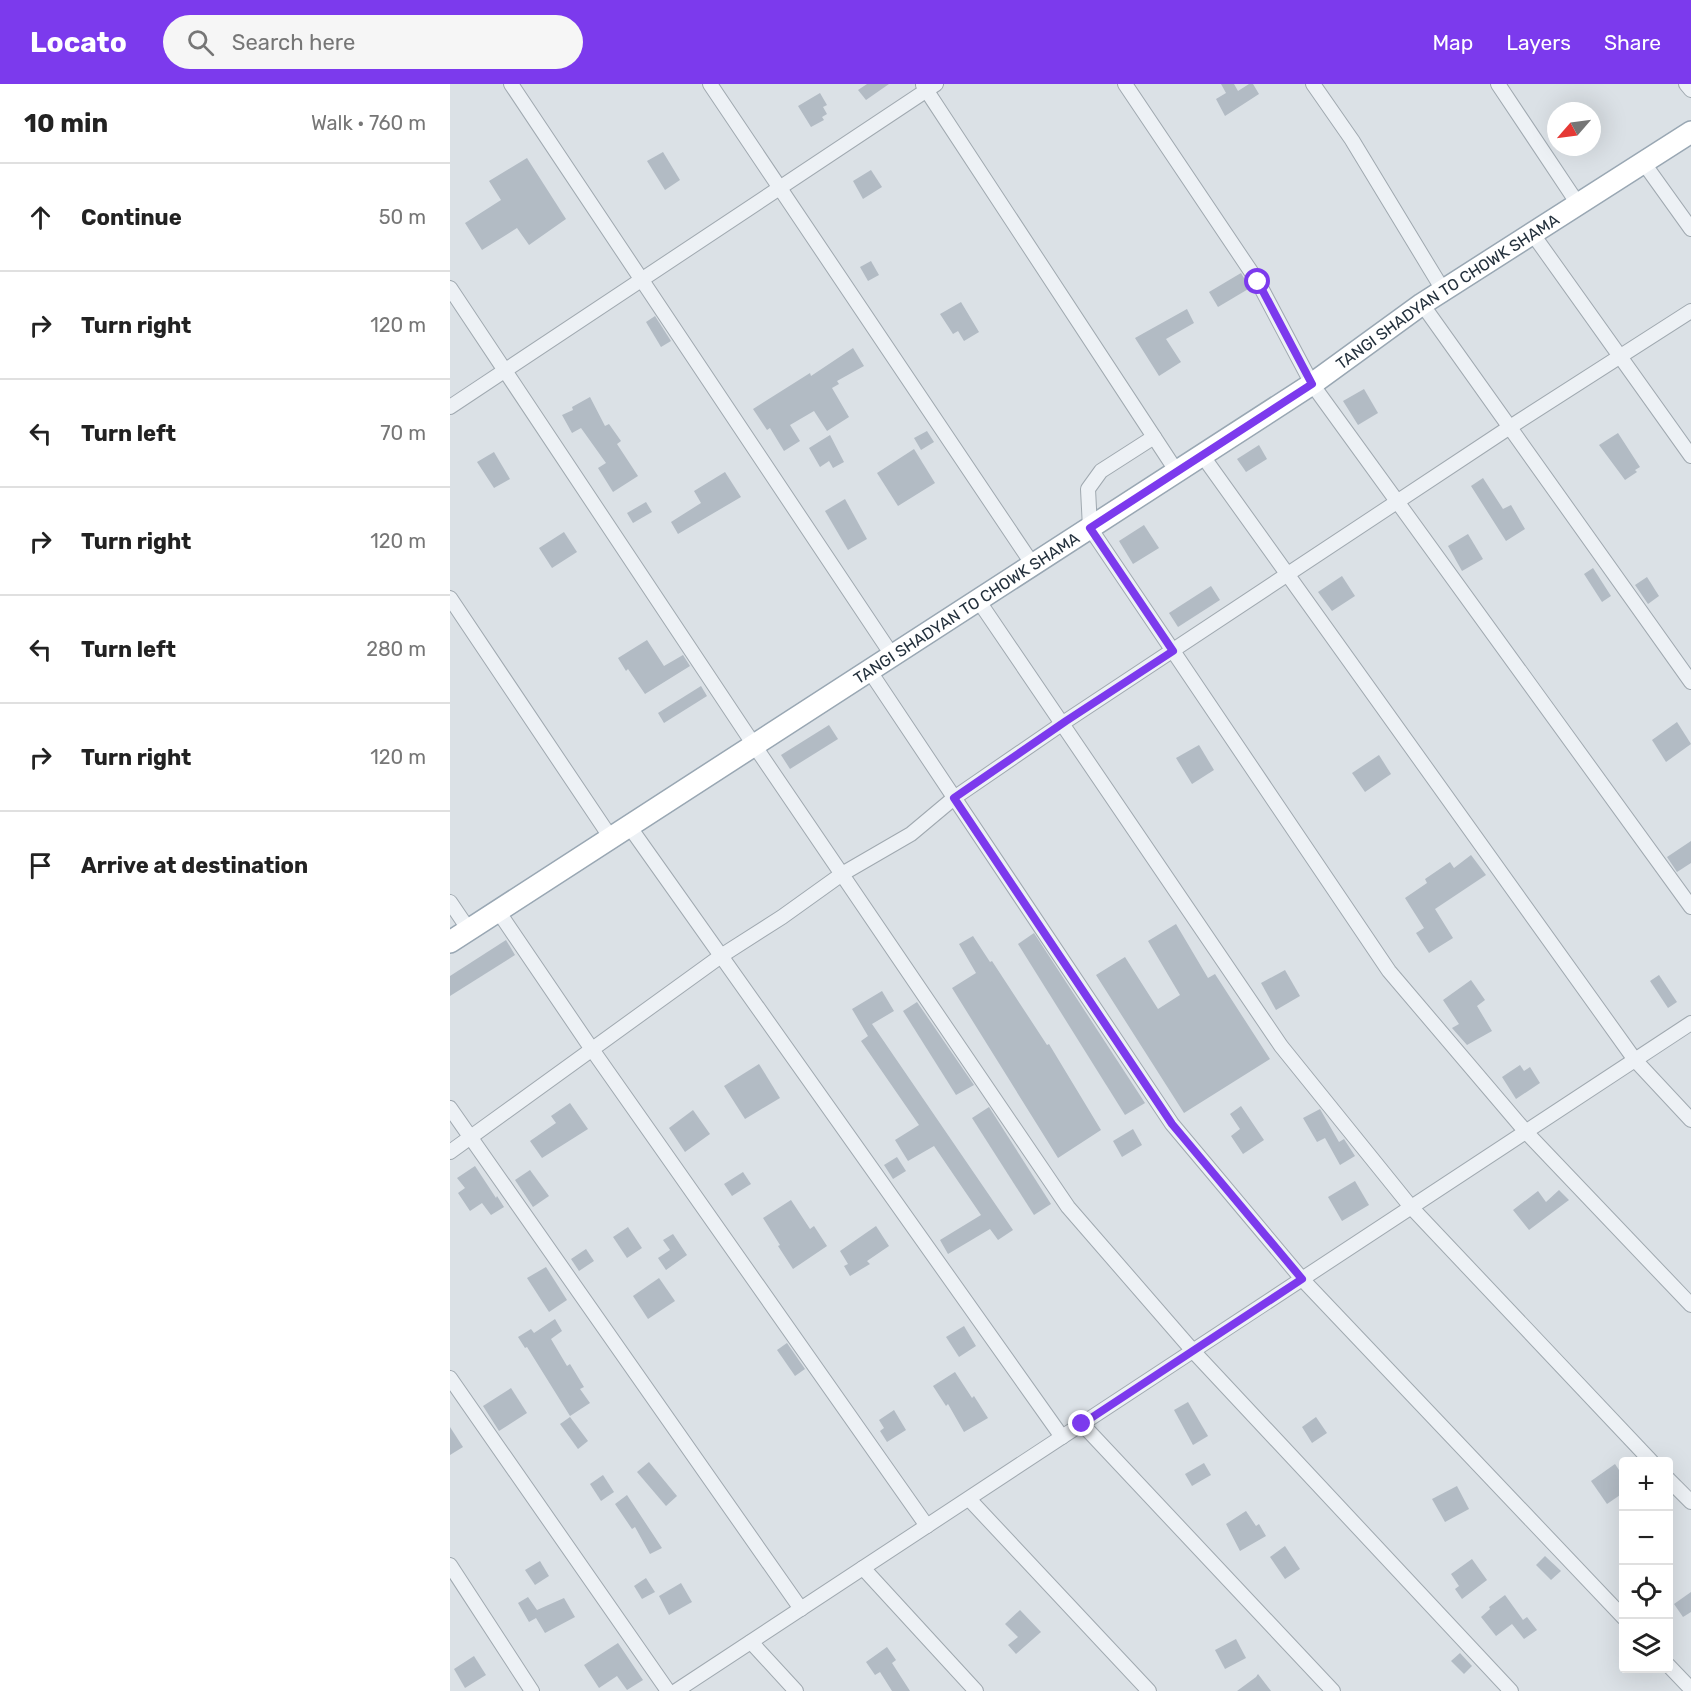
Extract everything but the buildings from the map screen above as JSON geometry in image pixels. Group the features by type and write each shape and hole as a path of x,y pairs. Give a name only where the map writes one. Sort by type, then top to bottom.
{"main road":[{"name":"TANGI SHADYAN TO CHOWK SHAMA","path":"450,942 1312,384 1443,290 1691,132"}],"street":[{"path":"511,84 892,655"},
{"path":"710,84 1033,565"},
{"path":"1125,84 1258,282 1312,384 1691,907"},
{"path":"1313,84 1352,140 1443,290"},
{"path":"1498,84 1578,204"},
{"path":"1686,84 1691,90"},
{"path":"450,407 780,188 928,86 1177,472"},
{"path":"1643,162 1691,229"},
{"path":"1532,233 1691,456"},
{"path":"450,288 754,745 1068,1206 1193,1351 1511,1691"},
{"path":"1422,304 1691,682"},
{"path":"450,1152 721,956 782,918 842,874 911,834 954,798 1062,724 1510,427 1621,358 1691,311"},
{"path":"1154,437 1101,471 1094,480 1088,489 1090,528 1389,971 1526,1132 1691,1305"},
{"path":"1202,455 1635,1060 1691,1120"},
{"path":"450,598 611,838"},
{"path":"978,600 1281,1046 1411,1207 1648,1457"},
{"path":"869,670 1172,1124 1302,1279 1619,1614"},
{"path":"629,826 1062,1437"},
{"path":"450,902 469,930"},
{"path":"498,911 591,1048 927,1526"},
{"path":"676,1691 1691,1023"},
{"path":"450,1108 801,1609"},
{"path":"450,1378 668,1691"},
{"path":"1082,1424 1333,1691"},
{"path":"1673,1484 1691,1503"},
{"path":"969,1499 1149,1691"},
{"path":"450,1565 532,1691"},
{"path":"863,1568 976,1691"},
{"path":"751,1642 796,1691"},
{"path":"1673,1670 1691,1689"}],"route":[{"path":"1082,1424 1302,1279 1172,1124 954,798 1173,651 1090,528 1312,384 1258,282"}]}
